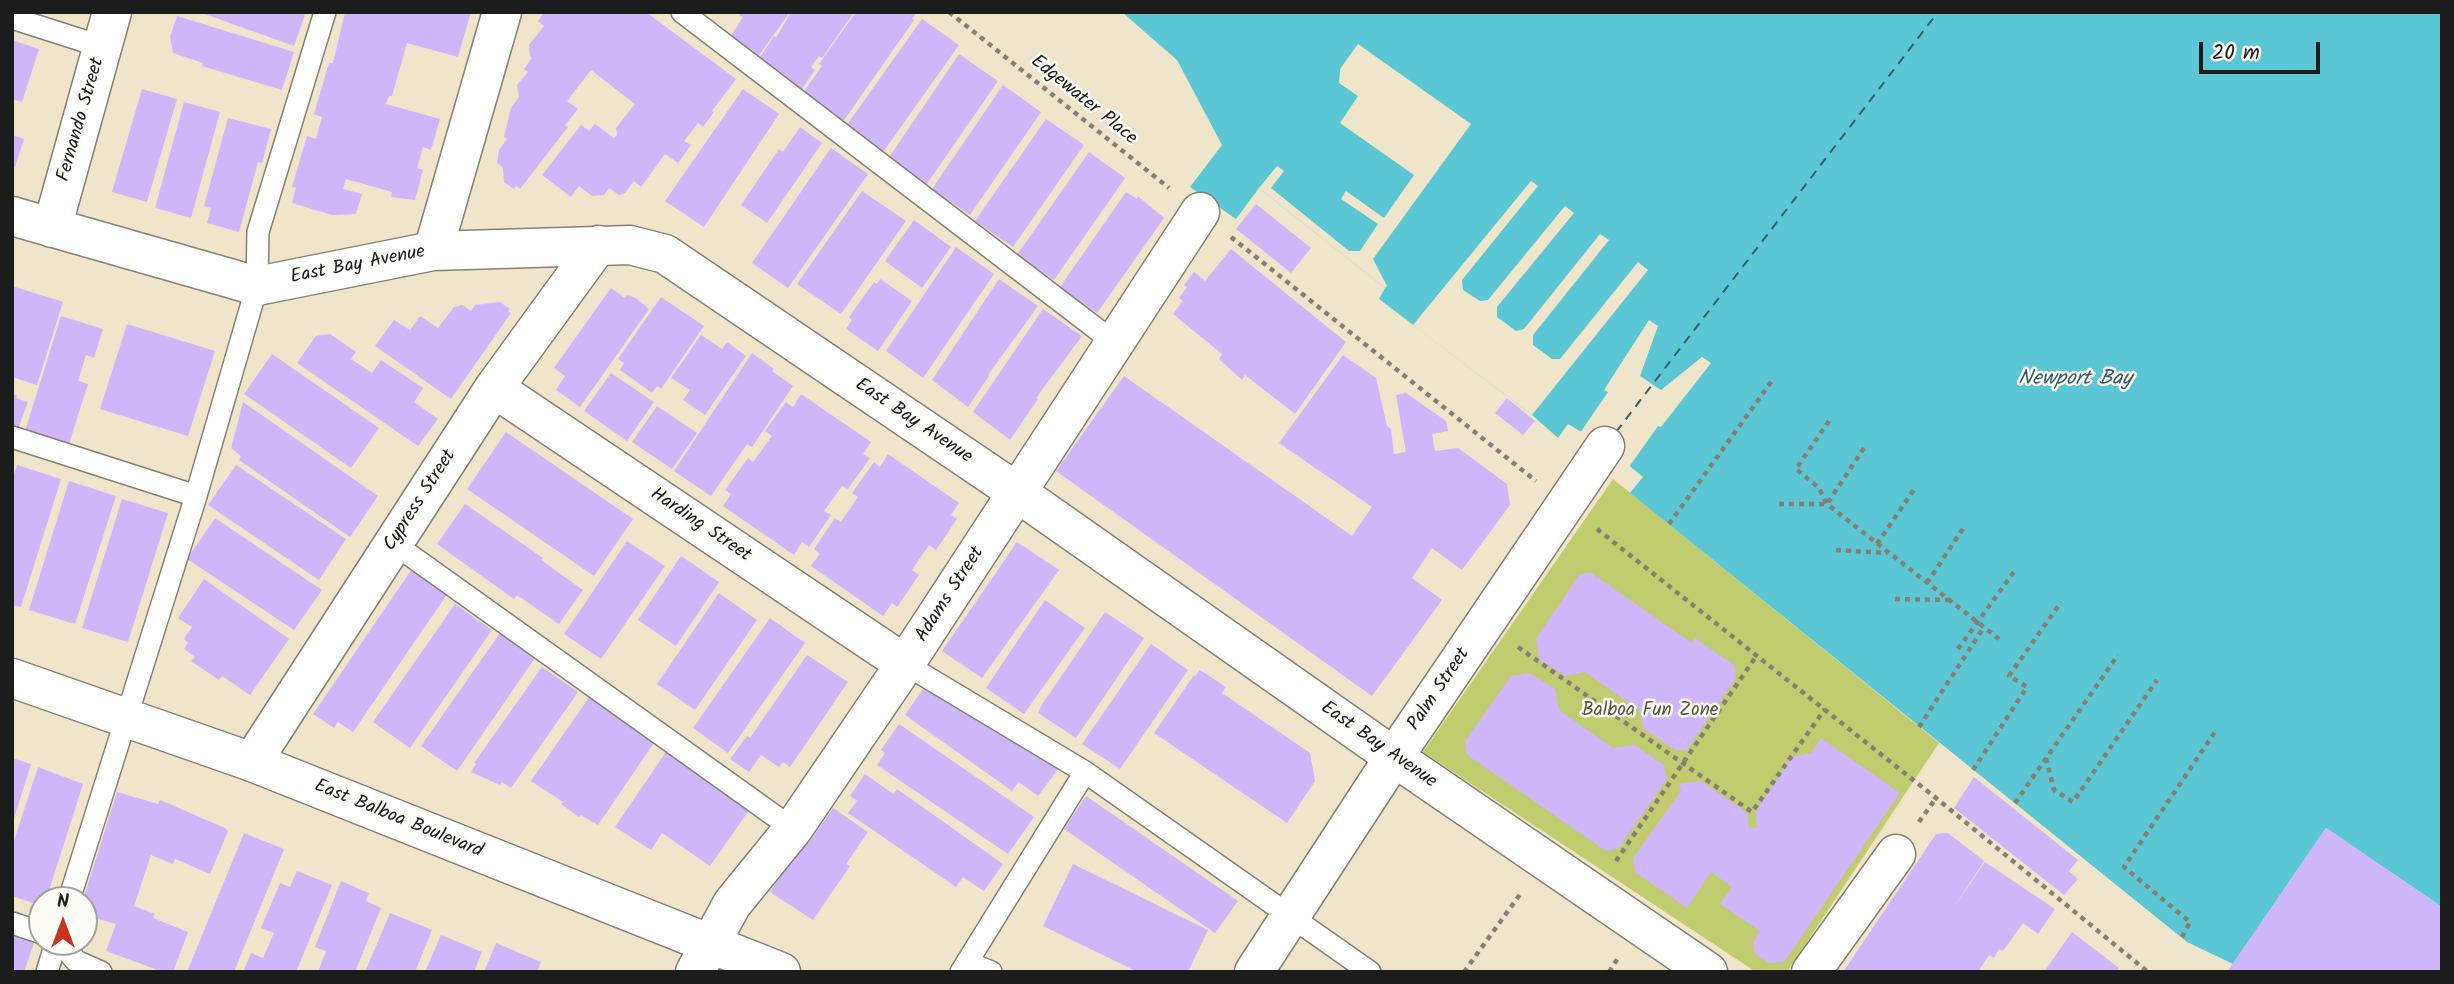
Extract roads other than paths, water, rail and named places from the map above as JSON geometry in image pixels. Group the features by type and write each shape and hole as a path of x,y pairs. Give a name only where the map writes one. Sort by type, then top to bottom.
{"street":[{"path":"433,251 502,12"},
{"name":"Fernando Street","path":"52,228 107,30"},
{"name":"Adams Street","path":"703,958 732,904 793,829 905,664 1200,212"},
{"name":"East Bay Avenue","path":"12,216 257,286 433,251 630,245 665,254 1018,493 1394,757 1707,972"},
{"name":"Cypress Street","path":"252,762 494,388 598,245"},
{"name":"Harding Street","path":"494,388 905,664"},
{"name":"Palm Street","path":"1254,972 1394,757 1605,446"},
{"name":"East Balboa Boulevard","path":"12,678 252,762 703,958 781,972"},
{"path":"1811,972 1896,854"}],"lane":[{"path":"73,886 196,496 257,286 258,232 325,12"},
{"path":"682,12 1115,343"},
{"path":"12,18 107,30"},
{"path":"12,437 196,496"},
{"path":"393,543 793,829"},
{"path":"905,664 1085,772 1370,972"},
{"path":"991,972 964,967 1085,772"},
{"path":"71,956 75,961 101,972"}],"water":[{"name":"Newport Bay","path":"1122,12 2442,12 2442,907 2326,828 2233,964 2187,942 1630,493 1643,477 1605,446 1568,424 1558,438 1532,415 1379,299 1385,288 1259,188 1236,219 1190,187 1222,145 1177,60"}],"park label":[{"name":"Balboa Fun Zone","path":"1650,712"}]}
